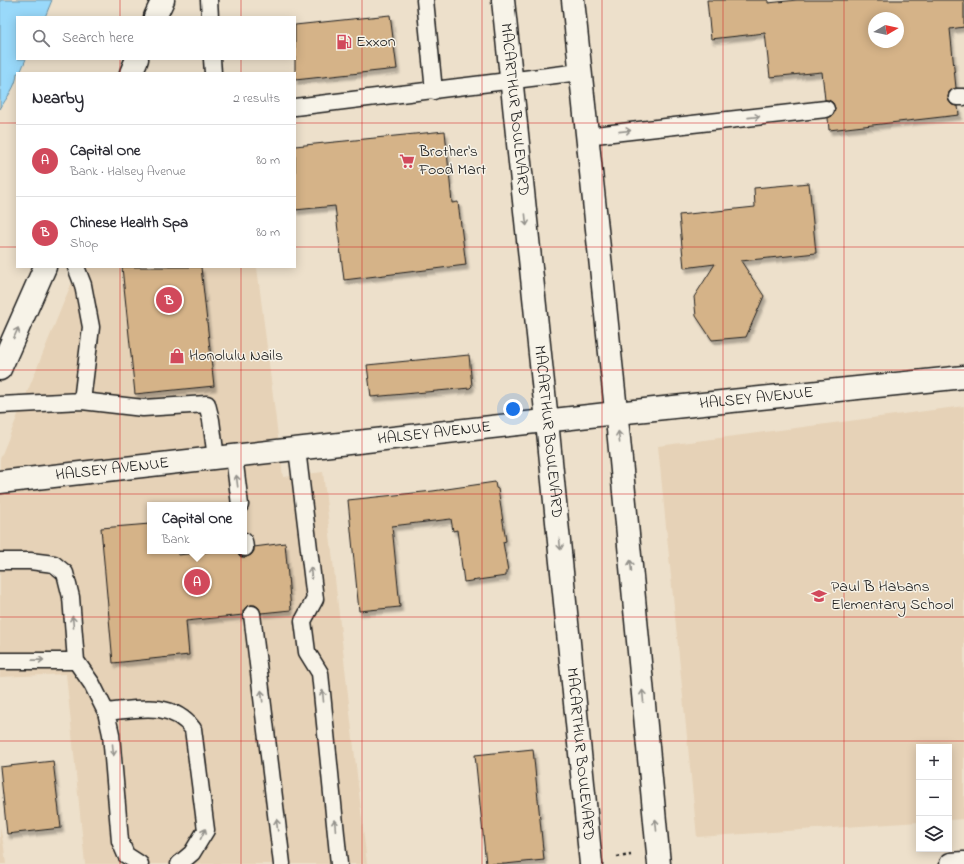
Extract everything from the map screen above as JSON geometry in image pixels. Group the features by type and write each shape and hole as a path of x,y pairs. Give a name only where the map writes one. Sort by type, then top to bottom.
{"street":[{"path":"155,16 163,0"},
{"name":"MACARTHUR BOULEVARD","path":"503,0 548,420 591,864"},
{"path":"573,0 616,413 659,864"},
{"path":"131,72 137,60"},
{"path":"0,369 45,268"},
{"name":"HALSEY AVENUE","path":"0,482 548,420 964,377"},
{"path":"951,864 964,863"}],"lane":[{"path":"209,0 210,16"},
{"path":"424,0 434,91"},
{"path":"212,60 213,72"},
{"path":"296,107 580,72"},
{"path":"586,136 826,109"},
{"path":"76,268 83,285 91,327 82,401"},
{"path":"0,405 82,401 143,408 207,404 239,502"},
{"path":"297,449 315,599 303,621 307,652 320,673 338,864"},
{"path":"0,561 30,561 54,564 65,573 71,597 76,661 92,684 106,712 111,734 120,841 126,855 140,864"},
{"path":"252,614 282,864"},
{"path":"0,661 76,661"},
{"path":"106,712 152,707 172,712 186,720 192,729 206,830 192,853 179,864"}],"path":[{"path":"613,857 636,855"}],"shaded area":[{"path":"78,268 257,268 283,477 323,472 367,864 85,864 66,674 0,677 0,459"},
{"name":"Paul B Habans Elementary School","path":"964,406 964,819 952,820 952,744 916,744 916,822 697,837 658,446"},
{"path":"0,827 4,847 6,864 0,864"}],"water":[{"path":"0,0 52,0 45,16 16,16 16,60 26,60 20,72 16,72 15,83 0,109"}],"building":[{"path":"707,0 768,0 768,3 797,0 964,0 964,27 950,29 956,88 949,92 948,97 952,105 958,106 959,115 829,130 828,118 832,116 835,108 833,103 829,100 825,100 822,72 770,77 765,33 711,39"},
{"name":"Exxon","path":"390,15 397,69 296,80 296,25"},
{"path":"445,131 452,203 458,202 466,265 344,280 335,206 296,210 296,146"},
{"path":"809,183 816,253 741,261 764,296 746,337 712,340 696,316 694,297 715,264 684,268 679,215 755,207 754,188"},
{"path":"122,268 201,268 214,386 135,394"},
{"path":"469,355 472,386 470,388 371,397 367,365"},
{"path":"495,482 496,488 498,489 506,541 503,542 508,571 506,571 506,576 464,582 457,530 453,531 451,519 392,526 400,607 359,611 348,500 433,491"},
{"path":"147,524 147,554 238,554 241,557 246,557 251,555 254,551 254,547 285,543 291,610 261,613 259,608 255,605 251,605 246,607 243,611 243,615 186,621 189,655 113,663 101,528"},
{"path":"533,749 544,860 505,864 486,864 475,755"},
{"path":"53,761 61,828 7,834 0,767"}],"place":[{"name":"Exxon","path":"344,42"},
{"name":"Brother's Food Mart","path":"407,161"},
{"name":"Chinese Health Spa","path":"169,300"},
{"name":"Honolulu Nails","path":"177,356"},
{"name":"Capital One","path":"197,582"},
{"name":"Paul B Habans Elementary School","path":"819,596"}]}
